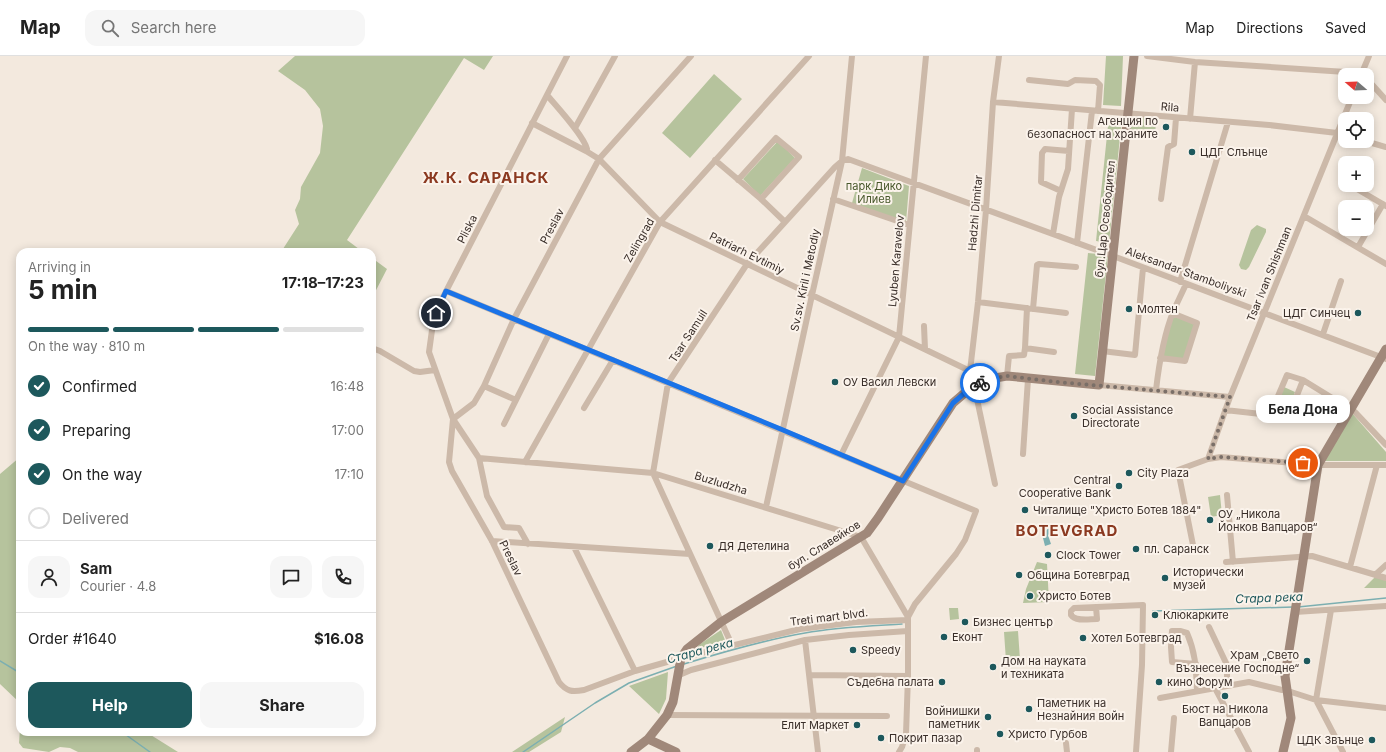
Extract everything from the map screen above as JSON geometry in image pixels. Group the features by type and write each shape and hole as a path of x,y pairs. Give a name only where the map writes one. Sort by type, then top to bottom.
{"street":[{"name":"Pliska","path":"479,458 453,419 435,370 429,352 432,323 446,291 567,56"},
{"path":"575,128 615,56"},
{"name":"Preslav","path":"568,690 559,682 492,541 452,471 449,462 453,419 474,403 484,386 514,319 598,159 692,56"},
{"name":"Zelingrad","path":"525,462 660,222 809,56"},
{"name":"Sv.sv. Kiril i Metodiy","path":"766,507 842,161 852,56"},
{"name":"Lyuben Karavelov","path":"840,455 899,337 926,56"},
{"name":"Hadzhi Dimitar","path":"970,371 978,302 999,56"},
{"name":"бул.Цар Освободител","path":"1099,385 1134,56"},
{"path":"1147,56 1195,62 1338,72"},
{"path":"1364,68 1369,56"},
{"path":"1190,118 1195,62"},
{"path":"1029,80 1068,84 1075,80 1096,81 1100,85 1095,111 1077,243"},
{"path":"1374,87 1386,100"},
{"path":"547,95 575,128 586,146 586,151"},
{"name":"Rila","path":"994,102 1269,125 1337,133"},
{"name":"Tsar Ivan Shishman","path":"1208,459 1230,397 1349,104"},
{"path":"1053,234 1059,197 1068,169 1072,109"},
{"path":"1161,199 1168,147 1174,144 1176,118"},
{"path":"1156,390 1160,358 1172,313 1183,283 1228,122"},
{"name":"Patriarh Evtimiy","path":"532,123 586,151 598,159 660,222 970,371"},
{"path":"738,180 776,138 798,157 761,199"},
{"path":"1374,144 1386,147"},
{"path":"1061,191 1041,182 1042,153 1045,149 1069,151"},
{"name":"Aleksandar Stamboliyski","path":"842,161 848,159 1183,283 1384,355"},
{"path":"715,160 761,199 785,222"},
{"name":"Tsar Samuil","path":"653,473 668,383 747,264 842,161"},
{"path":"1358,247 1385,205 1362,192"},
{"path":"833,199 909,225"},
{"path":"1304,216 1386,264"},
{"path":"1076,267 1037,265 1024,355 1012,354 1009,356 1007,376 1230,397"},
{"path":"1102,351 1135,354 1143,268"},
{"path":"1323,334 1341,281"},
{"path":"446,291 976,510 962,545 915,604 908,619 906,734 905,740 899,752"},
{"path":"978,302 1066,313"},
{"path":"1160,358 1185,361 1197,323 1172,313"},
{"path":"924,326 925,349"},
{"path":"504,424 549,334"},
{"path":"1025,348 1054,352"},
{"path":"376,350 414,371 420,372 435,370"},
{"path":"1283,752 1291,718 1285,690 1285,676 1318,465 1350,409 1384,355"},
{"path":"584,408 613,360"},
{"path":"970,371 996,484"},
{"path":"1270,415 1288,375 1303,380 1356,412 1386,445"},
{"name":"бул. Славейков","path":"679,667 687,649 721,622 867,533 872,528 953,403 961,394 974,385 989,379 1007,376"},
{"path":"1023,454 1028,379"},
{"path":"1225,410 1288,418 1303,380"},
{"path":"484,386 516,400"},
{"path":"1193,545 1178,470 1208,459 1221,457 1318,465 1386,465"},
{"path":"479,458 487,496 504,527 519,528 528,544"},
{"name":"Buzludzha","path":"479,458 653,473 862,537"},
{"path":"1350,567 1377,465"},
{"path":"653,473 732,645"},
{"path":"1227,495 1233,562"},
{"path":"862,537 908,619"},
{"path":"492,541 690,554"},
{"path":"574,547 635,671"},
{"path":"1226,562 1312,556 1386,578"},
{"path":"1375,575 1386,565"},
{"path":"1096,607 1097,619 1077,619 1071,616 1071,610 1074,608 1096,607 1143,605 1142,665 1136,752"},
{"path":"1296,608 1331,610 1386,606"},
{"path":"1331,610 1316,700 1343,752"},
{"name":"Treti mart blvd.","path":"568,690 575,692 584,690 635,671 679,667 732,645 806,628 856,622 908,619"},
{"path":"1209,627 1227,665 1227,686"},
{"name":"Treti mart blvd.","path":"679,667 691,670 805,640 908,631"},
{"path":"1196,664 1172,662 1170,647 1172,631 1187,633 1193,647 1196,664 1196,691"},
{"path":"805,640 818,752"},
{"path":"631,752 648,739 667,715 673,702 679,667"},
{"path":"810,675 908,676"},
{"path":"1160,698 1249,682 1285,690 1316,700 1386,708"},
{"path":"1216,688 1249,752"},
{"path":"667,715 887,716"},
{"path":"1170,752 1174,718"},
{"path":"648,739 676,752"},
{"path":"1066,743 1067,752"}],"green space":[{"path":"295,56 493,56 484,70 464,58 347,240 358,248 284,248 299,224 295,210 300,199 301,187 320,153 323,126 320,109 305,90 278,71"},
{"path":"1106,56 1123,56 1121,106 1103,105"},
{"path":"714,74 742,99 690,158 662,133"},
{"path":"1109,116 1122,118 1109,243 1096,241"},
{"path":"1125,116 1156,118 1155,139 1124,137"},
{"path":"778,141 795,158 760,196 743,179"},
{"name":"парк Дико Илиев","path":"862,168 909,186 906,222 852,203"},
{"path":"1257,225 1266,229 1266,232 1249,267 1246,270 1241,269 1239,265 1251,230"},
{"path":"1088,253 1108,255 1095,376 1075,374"},
{"path":"376,261 387,269 376,290"},
{"path":"1173,315 1195,323 1183,360 1162,358"},
{"path":"1284,387 1295,392 1286,415 1274,414"},
{"path":"1352,413 1386,452 1386,461 1324,461"},
{"path":"16,460 16,699 0,684 0,474"},
{"path":"1220,495 1222,515 1211,517 1208,497"},
{"path":"1037,562 1047,564 1049,602 1023,603 1026,589"},
{"path":"1375,577 1386,580 1386,588 1364,588"},
{"path":"949,608 958,608 959,619 950,620"},
{"path":"721,630 725,640 695,650 700,644"},
{"path":"1018,631 1020,660 1006,661 1004,632"},
{"path":"668,672 666,699 659,714 629,686"},
{"path":"565,717 561,732 529,752 512,752"},
{"path":"19,736 152,736 178,752 78,752 70,748 60,747 49,752 23,748 19,743"}],"water":[{"path":"1050,527 1054,531 1048,535 1051,544 1045,546 1042,534"}],"waterway":[{"name":"Стара река","path":"1298,607 1386,598"},
{"name":"Стара река","path":"1153,611 1293,607"},
{"name":"Стара река","path":"684,664 759,643 805,633 841,628 902,624"},
{"name":"Стара река","path":"0,661 16,671"},
{"name":"Стара река","path":"523,752 595,703 629,683 677,666"},
{"name":"Стара река","path":"128,736 150,752"}],"way so far":[{"path":"980,383 989,379 1007,376 1057,382 1230,397 1208,459 1221,457 1303,463"}],"place":[{"name":"Агенция по безопасност на храните","path":"1166,127"},
{"name":"ЦДГ Слънце","path":"1192,152"},
{"name":"Молтен","path":"1129,309"},
{"name":"ЦДГ Синчец","path":"1358,313"},
{"name":"ОУ Васил Левски","path":"835,382"},
{"name":"Social Assistance Directorate","path":"1074,416"},
{"name":"Бела Дона","path":"1303,463"},
{"name":"City Plaza","path":"1129,473"},
{"name":"Central Cooperative Bank","path":"1119,486"},
{"name":"Читалище \"Христо Ботев 1884\"","path":"1025,510"},
{"name":"ОУ „Никола Йонков Вапцаров“","path":"1210,520"},
{"name":"ДЯ Детелина","path":"710,546"},
{"name":"пл. Саранск","path":"1136,549"},
{"name":"Clock Tower","path":"1048,555"},
{"name":"Община Ботевград","path":"1019,575"},
{"name":"Исторически музей","path":"1165,578"},
{"name":"Христо Ботев","path":"1030,596"},
{"name":"Клюкарките","path":"1155,615"},
{"name":"Бизнес център","path":"965,622"},
{"name":"Еконт","path":"944,637"},
{"name":"Хотел Ботевград","path":"1083,638"},
{"name":"Speedy","path":"853,650"},
{"name":"Храм „Свето Възнесение Господне“","path":"1307,661"},
{"name":"Дом на науката и техниката","path":"993,667"},
{"name":"Съдебна палата","path":"942,682"},
{"name":"кино Форум","path":"1159,682"},
{"name":"Бюст на Никола Вапцаров","path":"1225,696"},
{"name":"Паметник на Незнайния войн","path":"1029,709"},
{"name":"Войнишки паметник","path":"988,717"},
{"name":"Елит Маркет","path":"857,725"},
{"name":"Христо Гурбов","path":"1000,734"},
{"name":"Покрит пазар","path":"881,738"},
{"name":"ЦДК Звънце","path":"1372,740"}],"district":[{"name":"Ж.К. САРАНСК","path":"486,178"},
{"name":"BOTEVGRAD","path":"1067,531"}],"route":[{"path":"436,313 446,291 903,481 953,403 961,394 974,385 980,383"}]}
